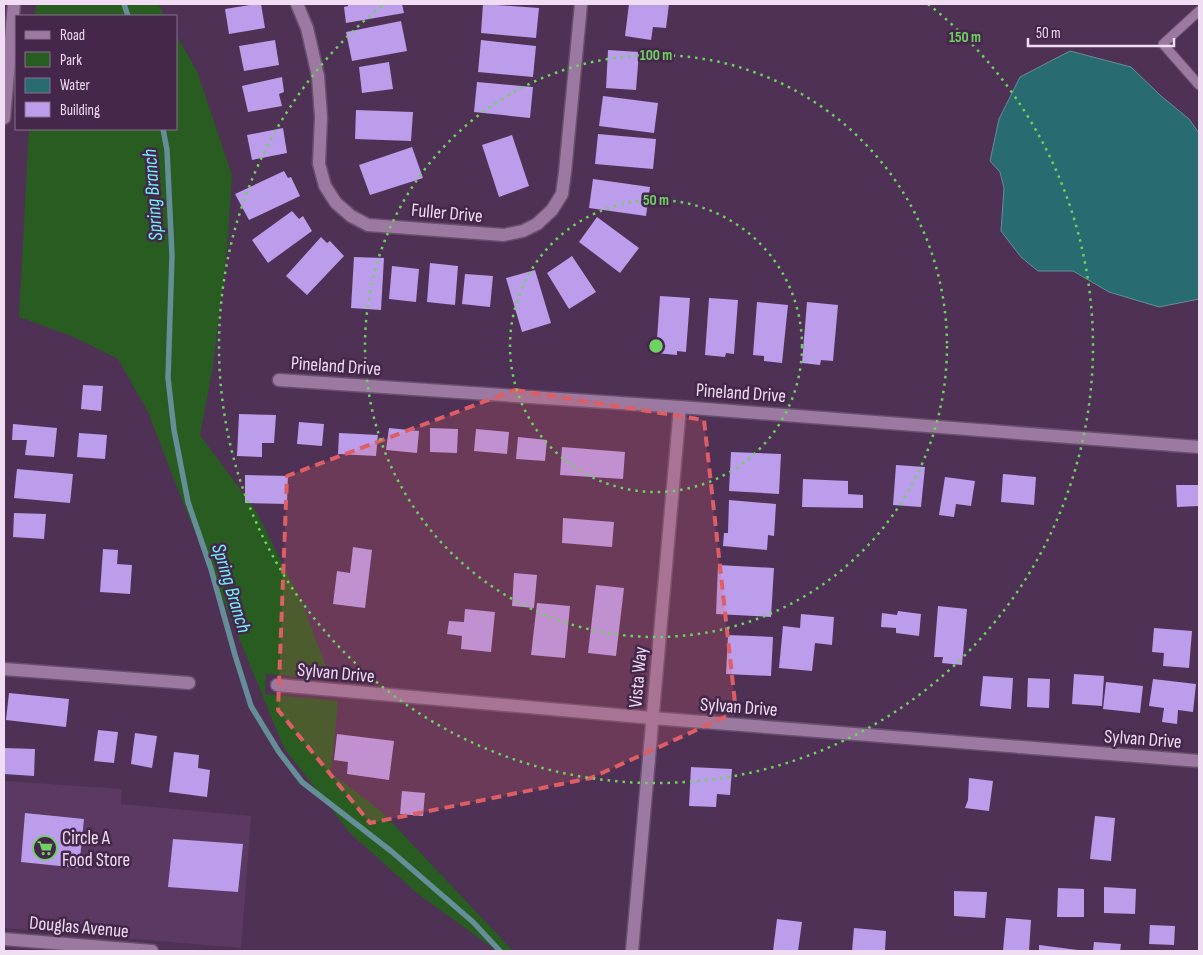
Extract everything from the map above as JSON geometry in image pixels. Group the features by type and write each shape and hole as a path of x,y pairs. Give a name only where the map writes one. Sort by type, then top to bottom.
{"street":[{"path":"4,118 14,4"},
{"name":"Fuller Drive","path":"297,4 306,28 318,76 322,117 319,164 325,186 336,203 351,216 368,224 504,235 523,231 537,224 552,210 562,194 581,4"},
{"name":"Pineland Drive","path":"279,380 680,407 1199,446"},
{"name":"Vista Way","path":"632,951 680,407"},
{"path":"4,669 189,683"},
{"name":"Sylvan Drive","path":"277,685 652,718 1199,761"},
{"name":"Douglas Avenue","path":"4,939 152,951"}],"lane":[{"path":"1199,11 1163,44 1199,85"}],"highlighted area":[{"path":"515,390 704,420 736,712 591,778 370,823 278,710 287,476"}],"shaded area":[{"path":"4,781 122,789 121,804 251,816 241,948 4,928"}],"green space":[{"path":"36,4 158,4 164,15 35,15"},
{"path":"178,38 197,71 232,175 227,250 213,366 200,435 256,511 303,605 331,680 266,674 265,694 338,701 331,773 381,811 513,951 497,951 418,894 350,833 284,748 148,412 118,359 74,337 19,317 29,130 178,130"}],"water":[{"path":"1070,51 1131,67 1161,96 1189,119 1199,133 1199,299 1159,307 1109,292 1073,271 1038,271 1021,257 1001,231 1004,188 1000,172 990,161 999,119 1020,77"}],"building":[{"path":"261,4 265,28 229,34 225,9"},
{"path":"348,4 402,4 404,13 346,23 344,7 348,6"},
{"path":"483,4 539,8 536,38 481,33"},
{"path":"629,4 669,4 666,28 653,27 651,40 625,36"},
{"path":"401,21 407,51 352,61 346,32"},
{"path":"275,40 279,65 244,71 239,46"},
{"path":"481,40 536,46 533,77 478,72"},
{"path":"608,50 639,52 636,90 606,88"},
{"path":"389,62 393,89 362,93 359,67"},
{"path":"282,77 284,92 279,94 282,106 248,112 242,86"},
{"path":"477,82 533,87 530,118 474,112"},
{"path":"603,96 658,103 654,133 599,126"},
{"path":"356,110 413,112 411,141 355,139"},
{"path":"283,128 287,153 252,160 247,135"},
{"path":"598,134 656,139 653,169 595,164"},
{"path":"512,135 529,186 499,197 482,145"},
{"path":"412,147 423,178 370,195 359,165"},
{"path":"284,171 288,178 291,177 300,196 249,220 235,194"},
{"path":"593,179 650,187 646,216 589,208"},
{"path":"292,211 299,219 303,216 312,231 268,263 252,240"},
{"path":"597,217 639,248 620,273 579,242"},
{"path":"321,237 327,243 330,241 344,256 307,295 286,276"},
{"path":"572,256 596,292 569,309 547,273"},
{"path":"354,257 384,258 381,310 351,308"},
{"path":"430,263 458,266 455,305 427,302"},
{"path":"392,266 419,269 416,302 389,299"},
{"path":"535,270 551,323 522,332 506,278"},
{"path":"465,274 493,276 490,307 462,304"},
{"path":"660,296 690,298 686,352 677,351 677,355 656,353"},
{"path":"709,298 738,300 734,354 726,353 725,357 705,355"},
{"path":"757,302 788,305 782,363 764,361 764,356 753,355"},
{"path":"807,302 838,305 833,361 821,360 820,365 802,363"},
{"path":"83,385 103,386 101,411 81,409"},
{"path":"239,414 276,415 274,443 262,443 262,457 237,456"},
{"path":"299,422 324,424 322,446 297,444"},
{"path":"13,424 57,428 54,457 25,455 27,440 12,440"},
{"path":"389,428 419,431 417,453 386,450"},
{"path":"430,428 458,429 457,453 430,452"},
{"path":"476,429 509,432 507,454 474,451"},
{"path":"79,433 107,435 105,459 77,457"},
{"path":"339,433 378,435 376,456 338,454"},
{"path":"518,437 547,440 545,461 516,459"},
{"path":"562,447 625,452 623,479 560,475"},
{"path":"731,452 781,454 779,494 729,491"},
{"path":"896,465 925,467 921,507 893,505"},
{"path":"17,469 73,474 70,503 14,498"},
{"path":"1003,474 1036,477 1034,505 1001,502"},
{"path":"245,475 288,476 287,504 245,503"},
{"path":"945,477 975,481 971,506 956,504 954,517 939,515"},
{"path":"803,479 848,481 848,494 863,495 863,508 802,507"},
{"path":"1176,485 1199,485 1199,506 1177,507"},
{"path":"729,500 776,504 774,536 768,535 767,550 723,546 724,533 728,533"},
{"path":"14,513 46,514 44,539 13,537"},
{"path":"563,518 614,522 612,547 562,543"},
{"path":"353,547 372,550 365,608 333,604 337,571 350,573"},
{"path":"103,549 118,550 117,564 132,565 130,594 100,592"},
{"path":"718,565 774,568 771,617 716,614"},
{"path":"514,573 537,575 534,608 512,606"},
{"path":"596,585 624,588 616,656 588,653"},
{"path":"537,603 570,606 565,658 531,655"},
{"path":"938,606 967,609 962,665 942,663 943,657 934,657"},
{"path":"465,609 495,612 491,652 461,649 462,636 447,634 449,621 464,622"},
{"path":"898,611 921,614 919,636 896,633 896,628 881,627 882,613 897,615"},
{"path":"801,614 834,617 832,645 815,643 812,671 779,668 783,626 800,628"},
{"path":"1154,628 1192,631 1189,668 1163,666 1164,653 1152,652"},
{"path":"728,635 773,637 771,676 726,674"},
{"path":"1074,674 1104,676 1102,706 1072,704"},
{"path":"983,676 1013,678 1011,709 980,706"},
{"path":"1028,678 1050,679 1049,708 1027,707"},
{"path":"1153,679 1196,684 1193,712 1178,710 1177,724 1162,722 1164,708 1149,706"},
{"path":"1106,682 1143,686 1140,713 1103,709"},
{"path":"9,693 69,699 66,727 6,720"},
{"path":"98,730 118,732 114,763 94,761"},
{"path":"135,733 157,736 152,768 131,764"},
{"path":"337,734 394,741 389,780 347,774 348,762 334,760"},
{"path":"4,748 35,749 34,776 4,774"},
{"path":"174,752 199,755 198,768 210,770 207,797 169,792"},
{"path":"691,767 732,769 730,795 717,794 716,807 689,806"},
{"path":"969,778 993,781 989,811 965,808 968,800"},
{"path":"402,791 425,793 423,816 400,814"},
{"path":"25,813 84,819 79,868 21,862"},
{"path":"1095,816 1115,818 1111,861 1090,859"},
{"path":"173,839 243,844 238,892 168,887"},
{"path":"1104,887 1136,889 1135,914 1104,913"},
{"path":"1058,888 1084,889 1084,917 1057,917"},
{"path":"954,891 987,892 985,918 954,916"},
{"path":"1006,918 1031,920 1029,951 1003,951"},
{"path":"777,919 802,922 798,951 773,951"},
{"path":"1150,925 1175,926 1174,945 1149,944"},
{"path":"854,928 886,931 885,951 852,951"},
{"path":"1094,942 1121,944 1120,951 1093,951"},
{"path":"1039,945 1078,950 1078,951 1039,951"}],"waterway":[{"name":"Spring Branch","path":"124,4 128,15"},
{"name":"Spring Branch","path":"163,130 167,150 172,256 168,378 174,430 188,502 211,569 251,706 279,752 302,782 391,851 473,922 500,951"}],"place":[{"name":"Circle A Food Store","path":"45,848"}]}
